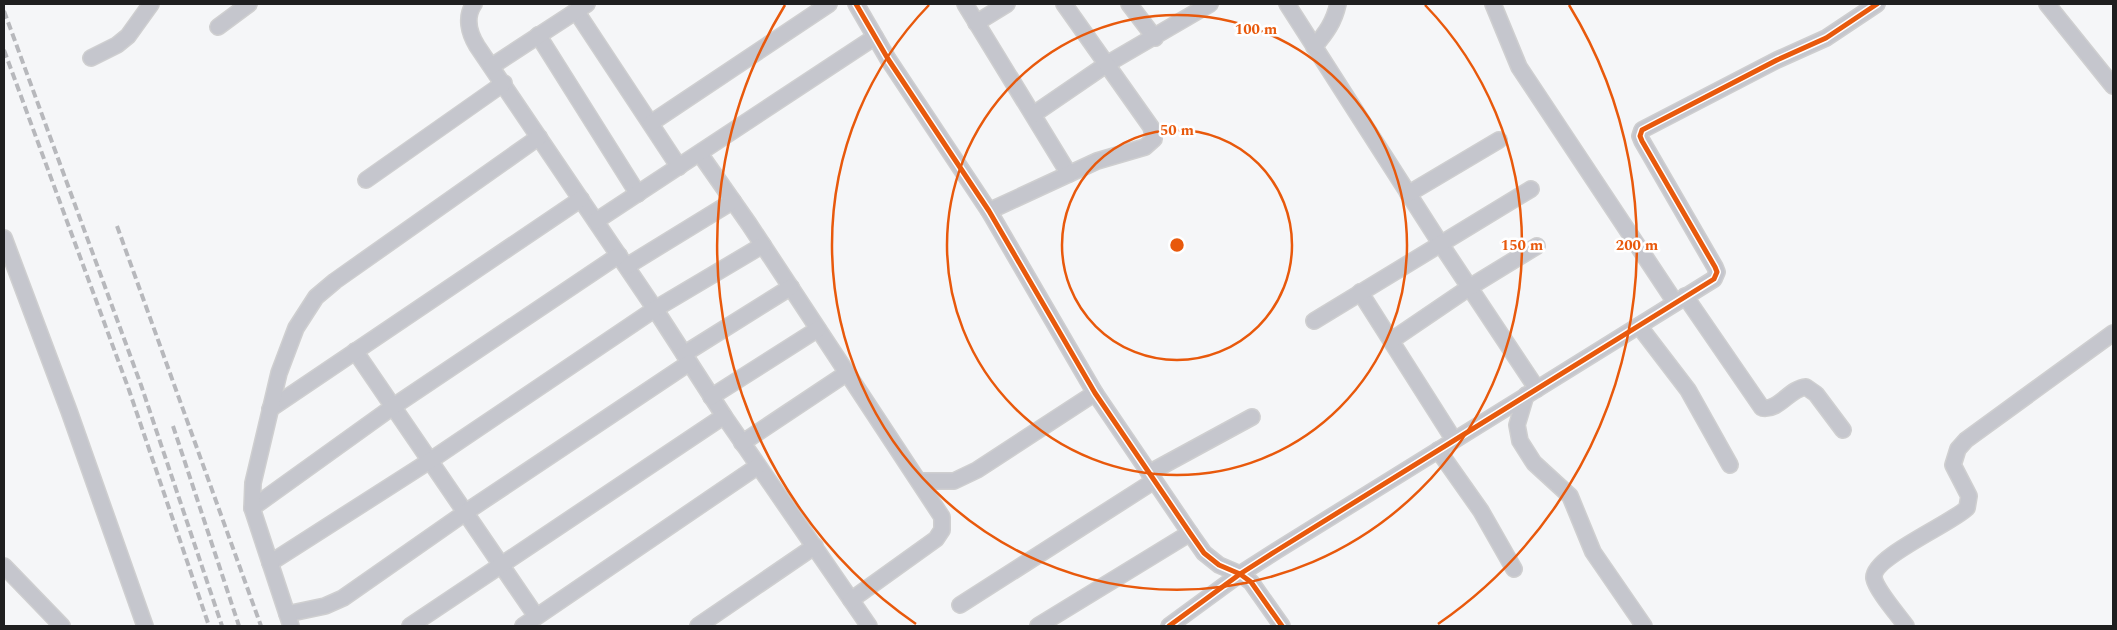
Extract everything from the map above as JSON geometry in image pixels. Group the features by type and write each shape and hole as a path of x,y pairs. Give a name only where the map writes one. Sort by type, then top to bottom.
{"street":[{"path":"91,58 117,45 128,36 151,4"},
{"path":"218,27 249,4"},
{"path":"474,4 469,20 470,34 655,309 742,443 869,626"},
{"path":"651,123 829,4"},
{"path":"856,4 916,103 989,212 1095,394 1190,533 1204,553 1219,565 1240,574 1251,582 1264,596 1282,626"},
{"path":"965,4 1069,174"},
{"path":"976,23 1007,4"},
{"path":"989,212 1110,156 1145,147 1154,139 1151,127 1064,4"},
{"path":"1129,4 1155,38"},
{"path":"1034,114 1107,64 1155,38 1210,4"},
{"path":"1287,4 1408,194 1470,287 1531,392"},
{"path":"1314,47 1327,32 1335,18 1338,4"},
{"path":"1169,626 1240,574 1714,279 1717,272 1642,141 1640,136 1642,130 1777,60 1826,38 1877,4"},
{"path":"2048,4 2113,86"},
{"path":"1496,5 1509,48 1519,67 1680,299 1762,408 1770,409 1798,389 1806,387 1816,394 1843,430"},
{"path":"492,66 581,7 651,123 680,167"},
{"path":"538,35 638,194"},
{"path":"596,221 875,37"},
{"path":"366,180 504,82"},
{"path":"540,137 335,281 316,297 296,328 279,373 270,409 253,483 252,508 289,620 343,598 686,358 791,288"},
{"path":"1408,194 1499,140"},
{"path":"700,154 763,245 942,517 940,535 852,600"},
{"path":"1314,321 1531,189"},
{"path":"270,409 581,199"},
{"path":"252,508 394,406 623,261 733,201"},
{"path":"4,238 73,420 145,626"},
{"path":"270,562 430,460 655,309 763,245"},
{"path":"1392,340 1470,287 1537,246"},
{"path":"1360,292 1454,440"},
{"path":"1638,326 1688,390 1730,465"},
{"path":"711,397 818,329"},
{"path":"1906,626 1878,587 1874,578 1876,570 1880,563 1888,557 1961,514 1967,508 1969,496 1953,465 1958,448 1966,440 2113,333"},
{"path":"356,351 536,616"},
{"path":"742,443 847,373"},
{"path":"1531,392 1517,425 1520,441 1534,463 1570,496 1593,552 1644,626"},
{"path":"919,481 954,481 977,470 1095,394"},
{"path":"410,626 724,416"},
{"path":"960,606 1152,477 1252,417"},
{"path":"1438,450 1481,511 1514,569"},
{"path":"523,626 758,466"},
{"path":"1038,626 1190,533"},
{"path":"698,626 815,546"},
{"path":"4,566 62,626"}],"railway":[{"path":"4,11 141,385 222,626"},
{"path":"4,50 129,390 209,626"},
{"path":"117,226 261,626"},
{"path":"173,426 239,626"}],"cycle path":[{"path":"856,4 888,59 989,211 1095,393 1190,533 1204,553 1219,565 1240,574 1251,582 1282,626"},
{"path":"1169,626 1240,574 1276,551 1714,279 1717,272 1715,267 1642,141 1640,136 1642,130 1777,60 1826,38 1877,4"}]}
